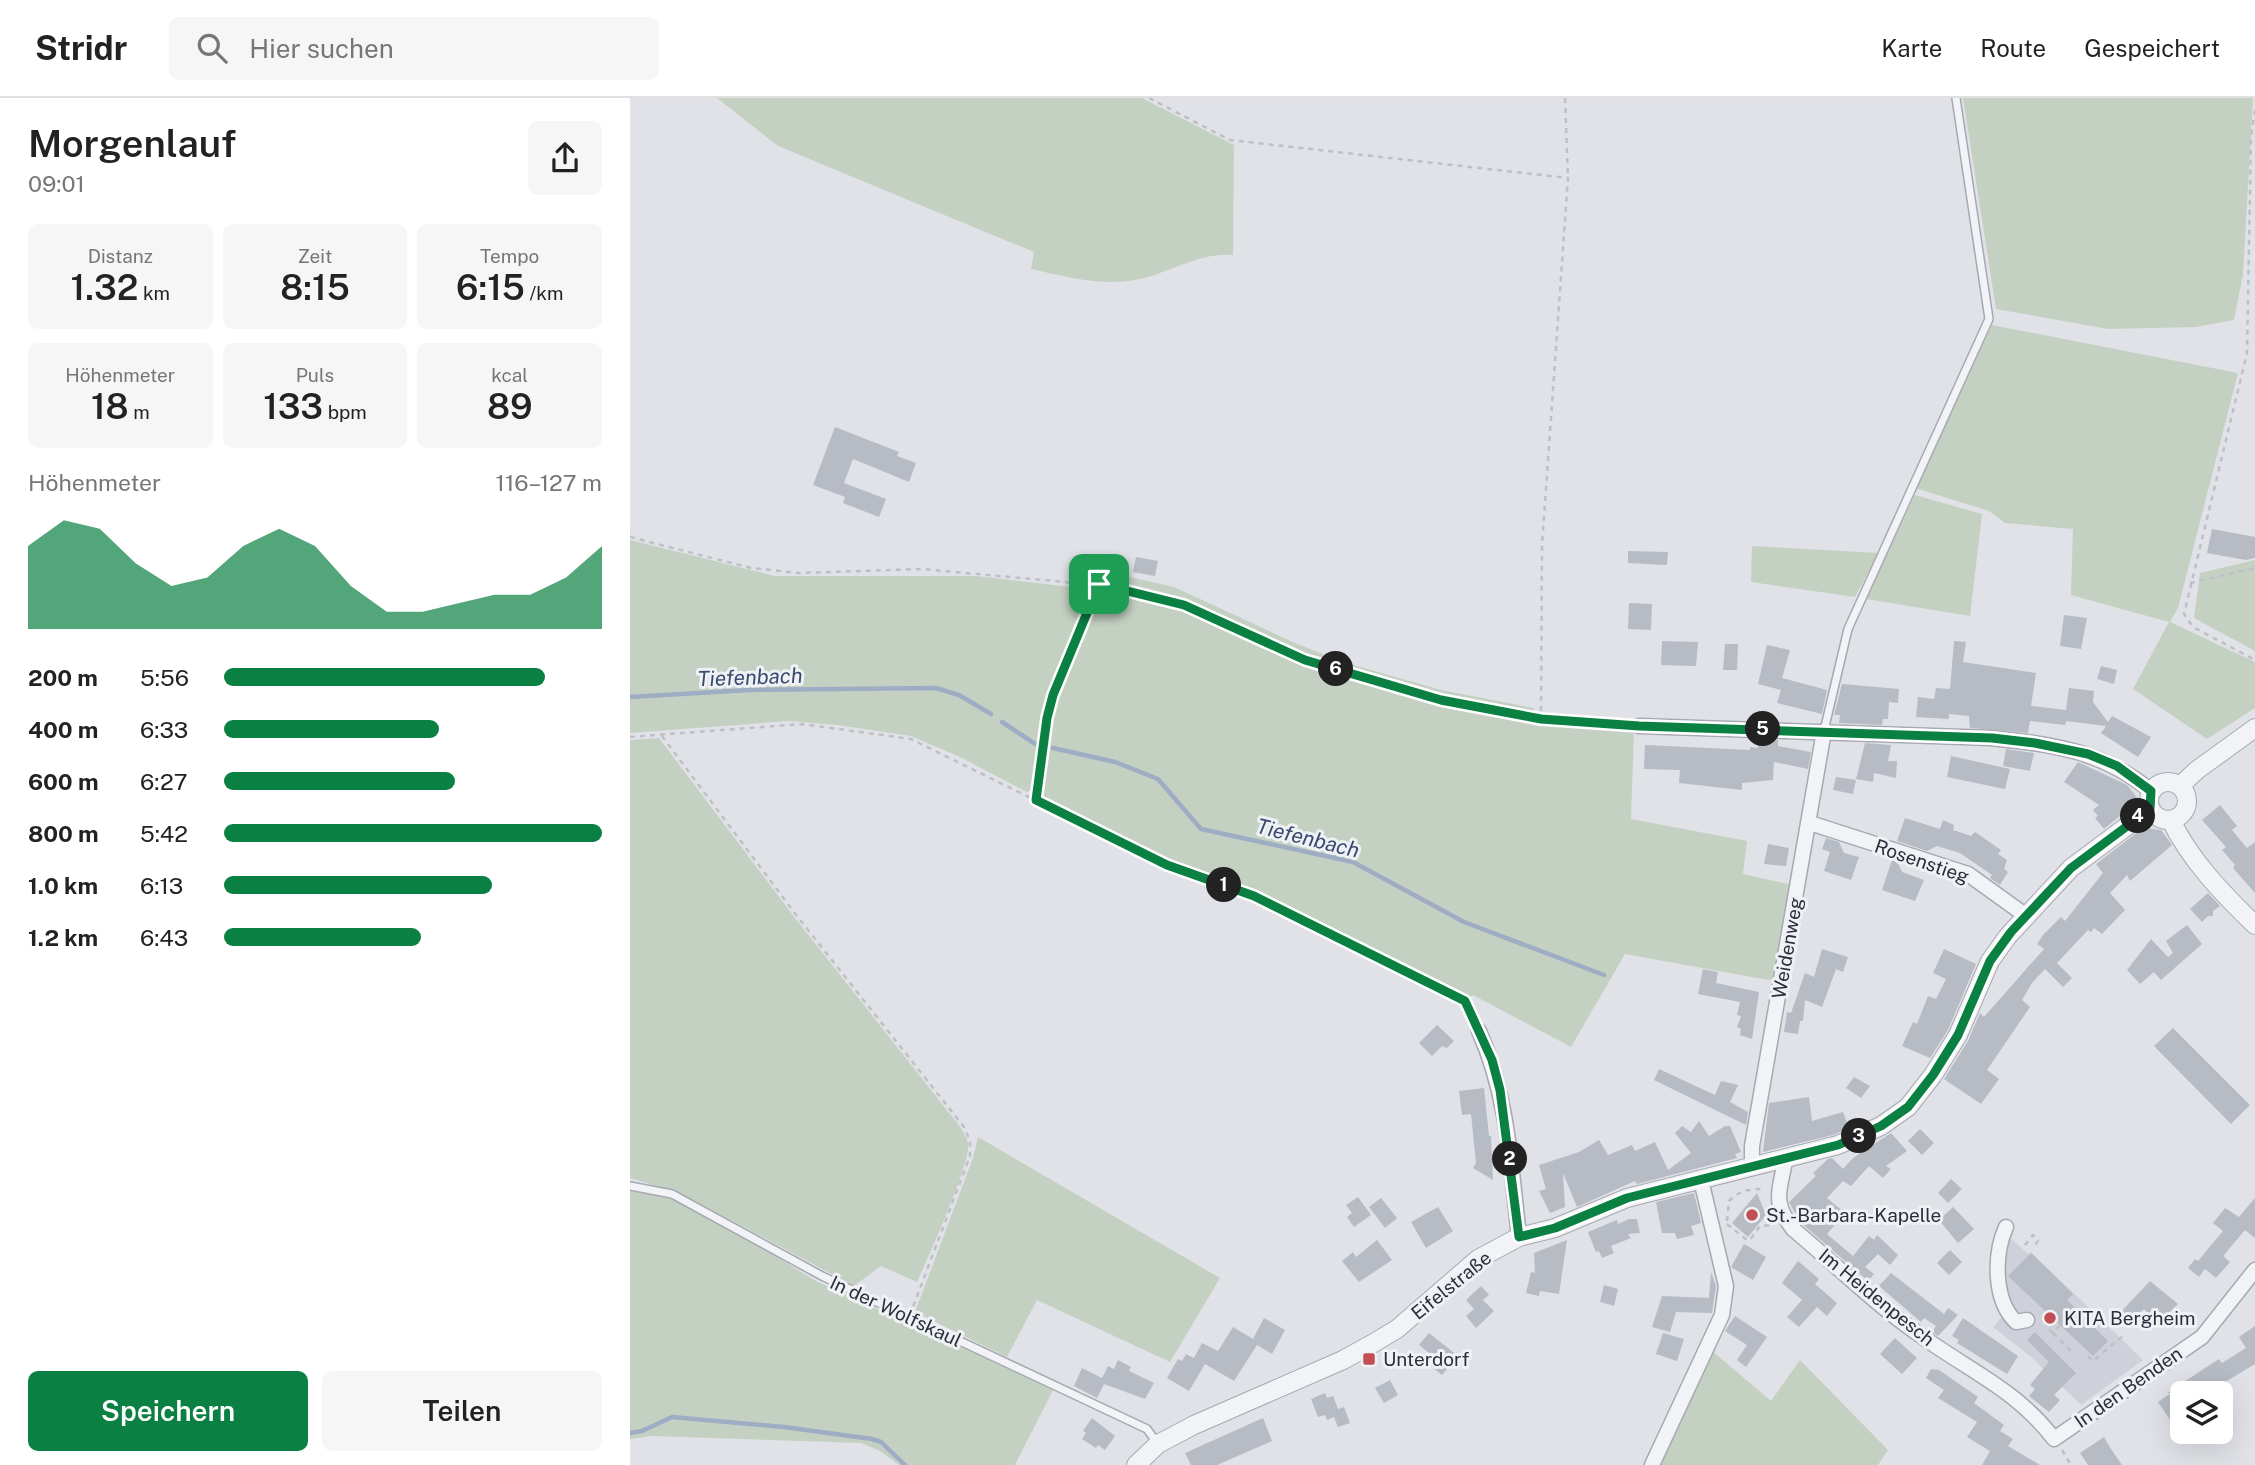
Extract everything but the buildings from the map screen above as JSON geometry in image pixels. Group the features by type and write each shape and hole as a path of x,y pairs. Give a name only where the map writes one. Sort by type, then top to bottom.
{"street":[{"path":"1639,726 1992,738 2062,747 2117,766 2146,806 2159,817 2171,820 2182,814 2187,803 2180,786"},
{"path":"2180,786 2197,770 2255,728"},
{"name":"Weidenweg","path":"1752,1166 1752,1146 1824,731"},
{"path":"2146,806 2164,782 2180,786"},
{"name":"Eifelstraße","path":"1136,1465 1158,1444 1194,1425 1343,1360 1372,1344 1397,1329 1448,1282 1478,1259 1519,1237 1555,1228 1627,1198 1838,1145 1881,1126 1908,1107 1933,1075 1958,1035 1990,961 2025,915 2071,868 2146,806"},
{"path":"2171,820 2187,847 2255,925"},
{"name":"Rosenstieg","path":"1810,823 1968,874 2025,915"},
{"path":"1479,1031 1492,1060 1500,1090 1519,1237"},
{"name":"Im Heidenpesch","path":"1786,1157 1778,1196 1780,1212 1793,1228 1919,1335 2015,1396 2041,1421 2054,1439"},
{"path":"1652,1465 1722,1315 1726,1286 1701,1180"},
{"path":"2006,1227 2000,1241 1999,1293 2006,1312 2016,1322 2027,1320"},
{"name":"In den Benden","path":"2054,1439 2202,1337 2255,1270"}],"lane":[{"path":"1824,731 1848,629 1989,319 1956,98"},
{"name":"In der Wolfskaul","path":"630,1185 672,1194 822,1276 1147,1429 1158,1444"}],"path":[{"path":"1149,98 1230,140 1568,178"},
{"path":"1541,719 1542,545 1568,178 1565,98"},
{"path":"2255,110 2250,137 2247,353 2184,614 2193,627 2255,660"},
{"path":"630,537 751,568 799,573 922,569 1099,584 1184,605 1305,660 1441,700 1541,719 1639,726"},
{"path":"2190,583 2255,568"},
{"path":"1036,800 1047,718 1053,695 1099,584"},
{"path":"630,737 802,724 911,739 1167,865 1254,896 1465,1001 1479,1031"},
{"path":"661,734 797,916 964,1127 970,1141 970,1156 909,1317"},
{"path":"1772,1225 1760,1226 1750,1240 1746,1240 1725,1225 1729,1201 1741,1190 1773,1189"},
{"path":"2025,1245 2034,1235 2038,1248"},
{"path":"2061,1324 2051,1331 2075,1355"},
{"path":"2088,1356 2093,1361 2124,1335"}],"shaded area":[{"name":"KITA Bergheim","path":"2004,1238 2012,1239 2028,1254 2031,1252 2143,1360 2081,1405 2030,1356 1993,1327 2009,1309 2005,1297"}],"green space":[{"path":"717,98 1142,98 1234,145 1233,255 1210,256 1144,278 1116,282 1087,280 1031,269 1034,252 778,146"},
{"path":"1963,98 2253,98 2243,274 2234,320 2196,327 2108,329 1996,309"},
{"path":"1992,325 2238,373 2178,608 2170,622 2255,662 2255,708 2207,739 2133,689 2169,622 2071,595 2073,529 2005,523 1989,511 1915,488"},
{"path":"1915,495 1982,514 1970,616 1866,599"},
{"path":"630,540 775,576 977,576 1088,589 1091,595 1043,713 1033,788 1027,792 960,757 911,736 837,725 789,721 630,733"},
{"path":"1752,546 1878,553 1855,597 1751,582"},
{"path":"2255,560 2255,651 2194,618 2200,573"},
{"path":"1089,568 1174,587 1295,643 1343,662 1441,690 1534,708 1533,713 1442,696 1307,657 1186,602 1090,577"},
{"path":"1109,589 1182,609 1304,663 1439,703 1544,724 1634,731 1631,819 1747,841 1743,874 1792,885 1774,981 1625,954 1571,1047 1473,995 1468,999 1255,892 1168,862 1046,802 1042,795 1056,696 1101,593"},
{"path":"659,738 966,1137 968,1143 963,1169 917,1282 881,1266 854,1286 697,1202 674,1191 630,1178 630,740"},
{"path":"978,1137 1220,1278 1170,1362 1037,1300 1007,1357 915,1312 973,1158"},
{"path":"630,1190 673,1197 816,1281 1054,1388 1015,1465 899,1465 880,1451 861,1443 651,1436 630,1439"},
{"path":"1711,1350 1771,1401 1800,1360 1888,1450 1878,1465 1657,1465"}],"waterway":[{"name":"Tiefenbach","path":"630,697 750,690 936,688 959,695 991,714"},
{"name":"Tiefenbach","path":"1002,722 1037,745"},
{"name":"Tiefenbach","path":"1053,748 1115,762 1158,779 1201,829 1353,862 1464,922 1604,975"},
{"path":"630,1433 642,1431 672,1417 784,1427 872,1439 881,1442 905,1465"}],"place":[{"name":"St.-Barbara-Kapelle","path":"1752,1215"},
{"name":"KITA Bergheim","path":"2050,1318"},
{"name":"Unterdorf","path":"1369,1359"}],"route":[{"path":"1099,584 1184,605 1305,660 1441,700 1541,719 1639,726 1992,738 2062,747 2117,766 2136,779 2151,791 2150,809 2071,868 2025,915 1990,961 1958,1035 1933,1075 1908,1107 1881,1126 1838,1145 1627,1198 1555,1228 1519,1237 1500,1090 1492,1060 1465,1001 1254,896 1167,865 1036,800 1047,718 1053,695 1099,584"}]}
